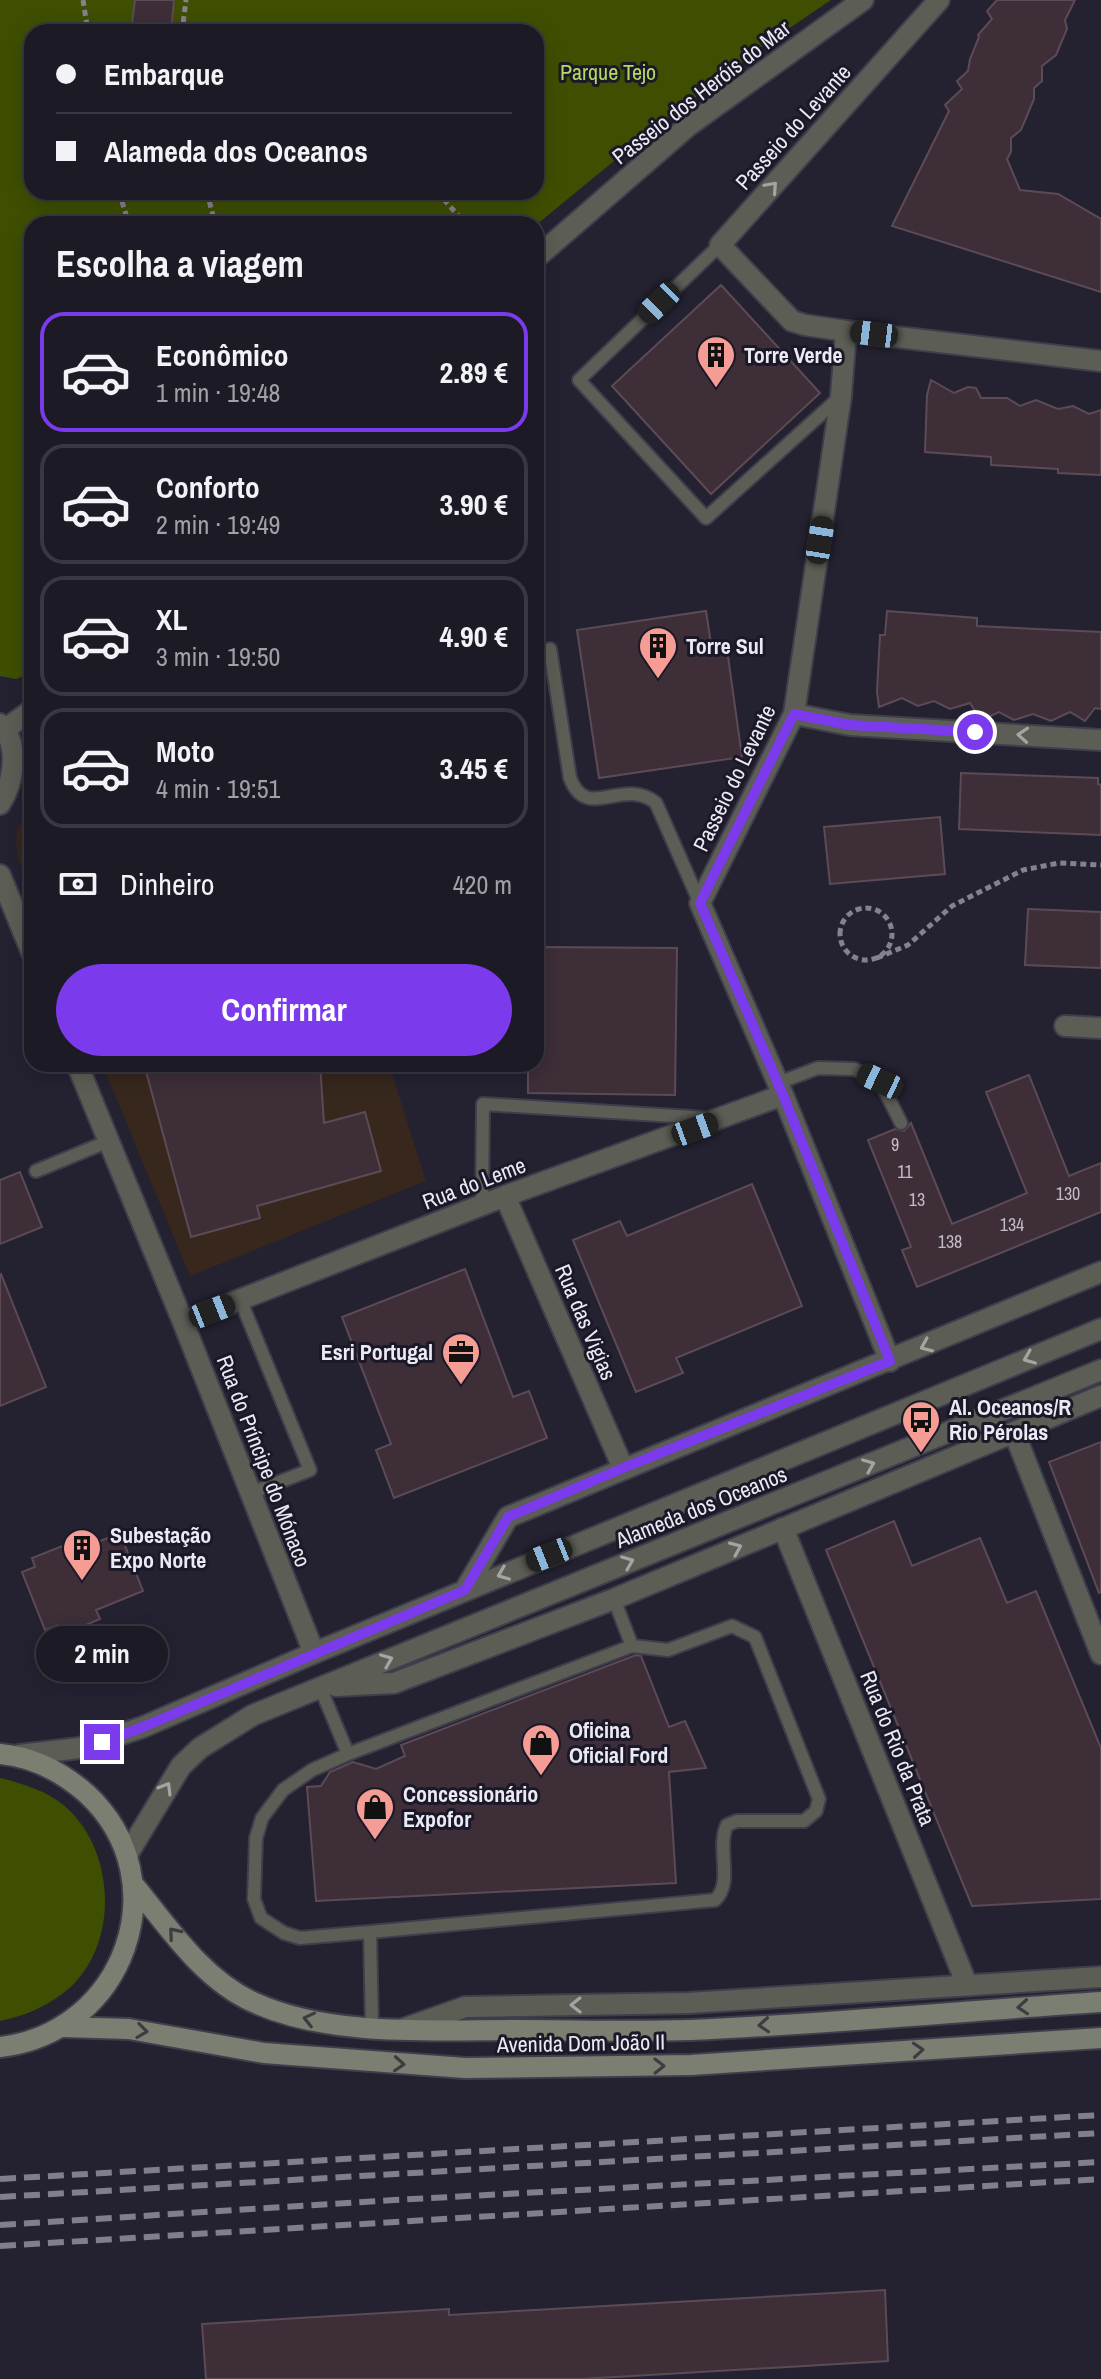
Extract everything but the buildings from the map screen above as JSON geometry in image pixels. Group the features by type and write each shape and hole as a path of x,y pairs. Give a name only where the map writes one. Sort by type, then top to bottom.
{"main road":[{"path":"0,2047 24,2045 64,2027 96,2000 119,1966 132,1926 133,1884 127,1855 103,1810 66,1775 9,1754"},
{"name":"Avenida Dom João II","path":"133,1884 218,1980 252,2002 318,2022 403,2029 689,2030 1101,2002"},
{"name":"Avenida Dom João II","path":"64,2027 129,2029 264,2053 465,2068 691,2065 1101,2038"}],"street":[{"name":"Passeio dos Heróis do Mar","path":"544,251 688,126 863,0"},
{"name":"Passeio do Levante","path":"720,245 939,0"},
{"path":"720,245 792,321 846,331 1101,361"},
{"name":"Passeio do Levante","path":"700,903 794,714 841,396 846,331"},
{"path":"794,714 850,725 1101,740"},
{"path":"0,804 13,770 12,755 2,729 24,715"},
{"path":"0,875 24,934"},
{"path":"700,903 780,1089 890,1361"},
{"path":"1065,1026 1101,1028"},
{"name":"Rua do Príncipe do Mónaco","path":"80,1072 314,1653"},
{"name":"Rua do Leme","path":"183,1322 505,1196 722,1119 780,1089"},
{"name":"Rua das Vigias","path":"505,1196 623,1468"},
{"path":"465,1590 508,1517 1101,1272"},
{"name":"Alameda dos Oceanos","path":"9,1754 80,1748 123,1735 465,1590 1101,1329"},
{"name":"Alameda dos Oceanos","path":"127,1855 170,1780 200,1748 253,1715 1101,1370"},
{"name":"Alameda dos Oceanos","path":"320,1687 394,1683 614,1599 1101,1396"},
{"path":"1014,1432 1101,1654"},
{"name":"Rua do Rio da Prata","path":"783,1528 967,1985"},
{"path":"403,2029 465,2007 688,2003 1101,1977"}],"lane":[{"path":"720,245 579,380 706,518 841,396"},
{"path":"550,649 570,778 575,791 583,799 634,792 656,803 700,903"},
{"path":"780,1089 818,1068 854,1069 880,1081 901,1123"},
{"path":"482,1205 483,1104 722,1119"},
{"path":"36,1171 109,1141"},
{"path":"240,1299 310,1470 251,1493"},
{"path":"614,1599 632,1646"},
{"path":"732,1626 755,1637 819,1799 816,1811 804,1821 737,1821 727,1825 722,1837 724,1885 722,1894 715,1900 300,1938 284,1933 261,1918 254,1899 256,1838 262,1818 283,1790 312,1770 348,1754 632,1646 668,1650 732,1626"},
{"path":"320,1687 348,1754"},
{"path":"370,1932 372,2028"}],"path":[{"path":"83,0 87,24"},
{"path":"183,24 186,0"},
{"path":"444,200 459,216"},
{"path":"877,958 890,947 889,921 877,910 852,912 842,925 841,942 852,956 868,960 877,958 908,945 952,906 1023,870 1059,863 1101,865"}],"shaded area":[{"path":"24,818 24,873 18,858 18,827"},
{"path":"105,1072 392,1072 426,1181 190,1276"}],"green space":[{"name":"Parque Tejo","path":"0,0 831,0 766,44 642,138 544,218 544,216 24,216 24,676 16,679 0,676"},
{"path":"0,1778 52,1797 67,1808 84,1828 96,1851 103,1876 105,1903 102,1929 94,1954 81,1976 47,2004 0,2021"}],"railway":[{"path":"0,2179 1101,2115"},
{"path":"0,2197 1101,2133"},
{"path":"0,2225 394,2200 1101,2162"},
{"path":"0,2246 1101,2179"}],"place":[{"name":"Torre Verde","path":"716,389"},
{"name":"Torre Sul","path":"658,680"},
{"name":"Esri Portugal","path":"461,1386"},
{"name":"Al. Oceanos/R Rio Pérolas","path":"921,1454"},
{"name":"Subestação Expo Norte","path":"82,1582"},
{"name":"Oficina Oficial Ford","path":"541,1777"},
{"name":"Concessionário Expofor","path":"375,1841"}],"route":[{"path":"102,1742 465,1590 508,1517 890,1361 783,1095 700,903 794,714 850,725 975,732"}]}
